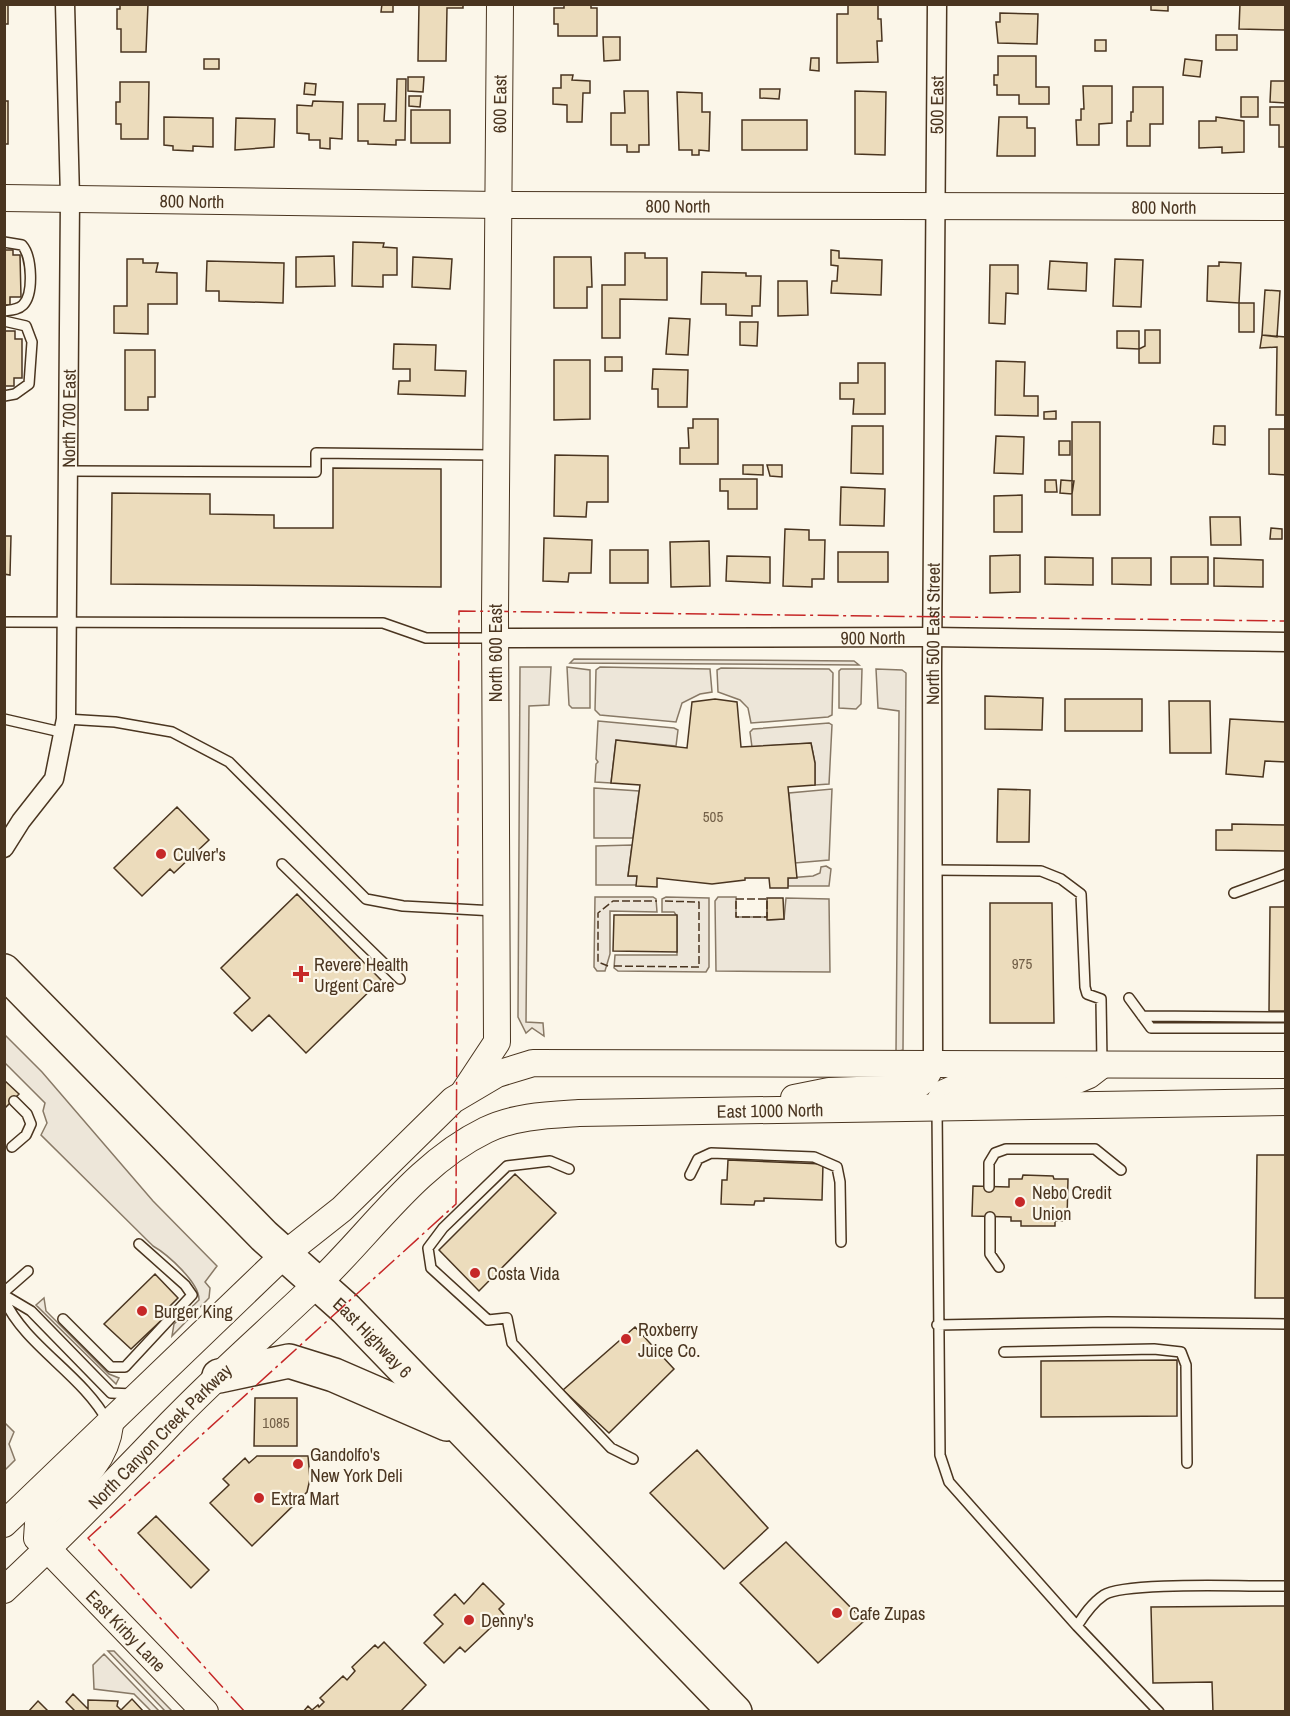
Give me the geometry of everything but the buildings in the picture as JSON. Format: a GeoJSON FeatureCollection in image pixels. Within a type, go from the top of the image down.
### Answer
{"type":"FeatureCollection","features":[{"type":"Feature","properties":{"kind":"highway","name":"East Highway 6"},"geometry":{"type":"LineString","coordinates":[[4,970],[285,1254],[346,1309],[460,1430],[509,1476],[735,1712]]}},
{"type":"Feature","properties":{"kind":"highway"},"geometry":{"type":"LineString","coordinates":[[219,1376],[289,1361],[334,1375],[460,1430]]}},
{"type":"Feature","properties":{"kind":"main road","name":"600 East"},"geometry":{"type":"LineString","coordinates":[[498,205],[500,4]]}},
{"type":"Feature","properties":{"kind":"main road","name":"800 North"},"geometry":{"type":"LineString","coordinates":[[4,198],[498,205],[1286,207]]}},
{"type":"Feature","properties":{"kind":"main road","name":"North 600 East"},"geometry":{"type":"LineString","coordinates":[[497,1042],[495,638],[498,205]]}},
{"type":"Feature","properties":{"kind":"main road"},"geometry":{"type":"LineString","coordinates":[[4,1524],[110,1425],[285,1254],[342,1209],[464,1092],[497,1042],[532,1063]]}},
{"type":"Feature","properties":{"kind":"main road"},"geometry":{"type":"LineString","coordinates":[[464,1092],[497,1074],[532,1063],[1286,1065]]}},
{"type":"Feature","properties":{"kind":"main road"},"geometry":{"type":"LineString","coordinates":[[764,1110],[784,1100],[829,1091],[914,1088],[924,1080],[933,1063]]}},
{"type":"Feature","properties":{"kind":"main road"},"geometry":{"type":"LineString","coordinates":[[938,1106],[944,1093],[960,1086],[1070,1083],[1089,1075],[1102,1065]]}},
{"type":"Feature","properties":{"kind":"main road","name":"East 1000 North"},"geometry":{"type":"LineString","coordinates":[[317,1284],[429,1168],[453,1149],[500,1124],[528,1118],[579,1113],[1286,1102]]}},
{"type":"Feature","properties":{"kind":"main road","name":"North Canyon Creek Parkway"},"geometry":{"type":"LineString","coordinates":[[4,1590],[48,1549],[219,1376],[317,1284]]}},
{"type":"Feature","properties":{"kind":"main road"},"geometry":{"type":"LineString","coordinates":[[48,1549],[37,1538],[38,1522],[101,1458],[108,1440],[110,1425]]}},
{"type":"Feature","properties":{"kind":"main road","name":"East Kirby Lane"},"geometry":{"type":"LineString","coordinates":[[48,1549],[205,1712]]}},
{"type":"Feature","properties":{"kind":"street","name":"North 700 East"},"geometry":{"type":"LineString","coordinates":[[4,848],[13,825],[54,778],[65,726],[68,623],[70,198],[65,4]]}},
{"type":"Feature","properties":{"kind":"street","name":"500 East"},"geometry":{"type":"LineString","coordinates":[[937,4],[938,205]]}},
{"type":"Feature","properties":{"kind":"street","name":"North 500 East Street"},"geometry":{"type":"LineString","coordinates":[[933,1063],[932,637],[938,205]]}},
{"type":"Feature","properties":{"kind":"street","name":"900 North"},"geometry":{"type":"LineString","coordinates":[[495,638],[932,637],[1286,642]]}},
{"type":"Feature","properties":{"kind":"lane"},"geometry":{"type":"LineString","coordinates":[[4,242],[15,242],[27,250],[29,289],[24,304],[17,309],[4,311]]}},
{"type":"Feature","properties":{"kind":"lane"},"geometry":{"type":"LineString","coordinates":[[4,321],[26,326],[32,342],[29,384],[15,394],[4,396]]}},
{"type":"Feature","properties":{"kind":"lane"},"geometry":{"type":"LineString","coordinates":[[68,471],[316,472],[316,453],[496,456]]}},
{"type":"Feature","properties":{"kind":"lane"},"geometry":{"type":"LineString","coordinates":[[4,622],[383,623],[426,638],[495,638]]}},
{"type":"Feature","properties":{"kind":"lane"},"geometry":{"type":"LineString","coordinates":[[4,719],[65,726],[115,722],[172,732],[229,762],[366,899],[403,906],[498,911]]}},
{"type":"Feature","properties":{"kind":"lane"},"geometry":{"type":"LineString","coordinates":[[282,864],[400,979]]}},
{"type":"Feature","properties":{"kind":"lane"},"geometry":{"type":"LineString","coordinates":[[932,870],[1041,871],[1061,879],[1081,894],[1085,987],[1088,994],[1101,999],[1104,1046],[1102,1065]]}},
{"type":"Feature","properties":{"kind":"lane"},"geometry":{"type":"LineString","coordinates":[[1234,893],[1286,874]]}},
{"type":"Feature","properties":{"kind":"lane"},"geometry":{"type":"LineString","coordinates":[[1130,998],[1151,1028],[1286,1028]]}},
{"type":"Feature","properties":{"kind":"lane"},"geometry":{"type":"LineString","coordinates":[[1142,1016],[1286,1017]]}},
{"type":"Feature","properties":{"kind":"lane"},"geometry":{"type":"LineString","coordinates":[[12,1148],[26,1135],[30,1124],[27,1114],[14,1101]]}},
{"type":"Feature","properties":{"kind":"lane"},"geometry":{"type":"LineString","coordinates":[[938,1106],[940,1455],[949,1482],[1077,1626],[1159,1712]]}},
{"type":"Feature","properties":{"kind":"lane"},"geometry":{"type":"LineString","coordinates":[[989,1187],[989,1163],[995,1153],[1006,1149],[1095,1149],[1121,1170]]}},
{"type":"Feature","properties":{"kind":"lane"},"geometry":{"type":"LineString","coordinates":[[690,1175],[698,1160],[711,1153],[814,1157],[837,1167],[840,1182],[841,1242]]}},
{"type":"Feature","properties":{"kind":"lane"},"geometry":{"type":"LineString","coordinates":[[569,1169],[550,1161],[507,1166],[443,1228],[428,1248],[431,1268],[488,1320],[507,1318],[512,1343],[611,1448],[633,1459]]}},
{"type":"Feature","properties":{"kind":"lane"},"geometry":{"type":"LineString","coordinates":[[990,1217],[990,1254],[999,1267]]}},
{"type":"Feature","properties":{"kind":"lane"},"geometry":{"type":"LineString","coordinates":[[63,1318],[111,1367],[125,1367],[192,1295],[185,1285],[139,1244]]}},
{"type":"Feature","properties":{"kind":"lane"},"geometry":{"type":"LineString","coordinates":[[4,1295],[28,1271]]}},
{"type":"Feature","properties":{"kind":"lane"},"geometry":{"type":"LineString","coordinates":[[4,1295],[30,1311],[111,1393],[140,1395]]}},
{"type":"Feature","properties":{"kind":"lane"},"geometry":{"type":"LineString","coordinates":[[4,1295],[18,1323],[97,1401],[110,1425]]}},
{"type":"Feature","properties":{"kind":"lane"},"geometry":{"type":"LineString","coordinates":[[938,1325],[1084,1322],[1286,1324]]}},
{"type":"Feature","properties":{"kind":"lane"},"geometry":{"type":"LineString","coordinates":[[1004,1352],[1154,1349],[1182,1352],[1186,1365],[1187,1463]]}},
{"type":"Feature","properties":{"kind":"lane"},"geometry":{"type":"LineString","coordinates":[[1077,1626],[1088,1610],[1106,1593],[1140,1587],[1286,1587]]}},
{"type":"Feature","properties":{"kind":"shaded area"},"geometry":{"type":"Polygon","coordinates":[[[574,659],[854,661],[859,665],[570,663],[574,659]]]}},
{"type":"Feature","properties":{"kind":"shaded area"},"geometry":{"type":"Polygon","coordinates":[[[520,667],[551,667],[549,705],[529,706],[526,1022],[543,1023],[544,1036],[532,1028],[526,1033],[518,1017],[520,667]]]}},
{"type":"Feature","properties":{"kind":"shaded area"},"geometry":{"type":"Polygon","coordinates":[[[567,667],[590,670],[590,708],[572,708],[569,705],[567,667]]]}},
{"type":"Feature","properties":{"kind":"shaded area"},"geometry":{"type":"Polygon","coordinates":[[[600,667],[710,669],[712,692],[700,694],[682,703],[676,722],[600,715],[595,710],[596,670],[600,667]]]}},
{"type":"Feature","properties":{"kind":"shaded area"},"geometry":{"type":"Polygon","coordinates":[[[721,668],[829,669],[833,673],[832,715],[751,723],[748,708],[740,700],[718,692],[717,670],[721,668]]]}},
{"type":"Feature","properties":{"kind":"shaded area"},"geometry":{"type":"Polygon","coordinates":[[[841,669],[862,669],[861,704],[856,709],[839,708],[839,671],[841,669]]]}},
{"type":"Feature","properties":{"kind":"shaded area"},"geometry":{"type":"Polygon","coordinates":[[[876,669],[902,670],[906,673],[903,1050],[896,1052],[899,711],[878,708],[876,669]]]}},
{"type":"Feature","properties":{"kind":"shaded area"},"geometry":{"type":"Polygon","coordinates":[[[598,721],[674,728],[678,730],[676,746],[616,740],[611,783],[595,782],[598,762],[596,759],[598,721]]]}},
{"type":"Feature","properties":{"kind":"shaded area"},"geometry":{"type":"Polygon","coordinates":[[[829,723],[832,725],[829,784],[815,785],[815,763],[811,743],[752,747],[750,732],[753,729],[829,723]]]}},
{"type":"Feature","properties":{"kind":"shaded area"},"geometry":{"type":"Polygon","coordinates":[[[594,788],[639,791],[633,838],[594,838],[594,788]]]}},
{"type":"Feature","properties":{"kind":"shaded area"},"geometry":{"type":"Polygon","coordinates":[[[832,789],[829,860],[795,863],[789,793],[832,789]]]}},
{"type":"Feature","properties":{"kind":"shaded area"},"geometry":{"type":"Polygon","coordinates":[[[632,845],[628,876],[637,876],[637,885],[596,885],[596,846],[632,845]]]}},
{"type":"Feature","properties":{"kind":"shaded area"},"geometry":{"type":"Polygon","coordinates":[[[826,866],[831,869],[829,886],[788,886],[788,878],[813,876],[820,873],[821,867],[826,866]]]}},
{"type":"Feature","properties":{"kind":"shaded area"},"geometry":{"type":"Polygon","coordinates":[[[595,897],[653,897],[656,899],[657,912],[610,911],[610,954],[605,971],[597,971],[594,967],[595,897]]]}},
{"type":"Feature","properties":{"kind":"shaded area"},"geometry":{"type":"Polygon","coordinates":[[[666,897],[709,898],[709,967],[706,972],[618,971],[614,968],[615,955],[677,955],[677,916],[674,912],[662,912],[662,899],[666,897]]]}},
{"type":"Feature","properties":{"kind":"shaded area"},"geometry":{"type":"Polygon","coordinates":[[[718,897],[736,897],[736,917],[767,917],[768,920],[784,919],[786,898],[829,899],[830,972],[716,971],[715,901],[718,897]]]}},
{"type":"Feature","properties":{"kind":"shaded area"},"geometry":{"type":"Polygon","coordinates":[[[4,1034],[42,1072],[153,1201],[217,1266],[205,1282],[210,1288],[209,1298],[172,1336],[174,1324],[199,1300],[198,1293],[182,1270],[153,1246],[41,1135],[47,1123],[43,1111],[45,1103],[5,1063],[4,1034]]]}},
{"type":"Feature","properties":{"kind":"shaded area"},"geometry":{"type":"Polygon","coordinates":[[[44,1298],[46,1311],[109,1374],[119,1378],[116,1384],[36,1305],[44,1298]]]}},
{"type":"Feature","properties":{"kind":"shaded area"},"geometry":{"type":"Polygon","coordinates":[[[5,1423],[14,1432],[9,1444],[15,1460],[5,1470],[5,1423]]]}},
{"type":"Feature","properties":{"kind":"shaded area"},"geometry":{"type":"Polygon","coordinates":[[[108,1651],[114,1651],[172,1711],[165,1711],[108,1651]]]}},
{"type":"Feature","properties":{"kind":"shaded area"},"geometry":{"type":"Polygon","coordinates":[[[104,1654],[159,1711],[151,1711],[134,1694],[94,1689],[93,1665],[104,1654]]]}},
{"type":"Feature","properties":{"kind":"fence"},"geometry":{"type":"LineString","coordinates":[[736,899],[767,899],[767,917],[736,917],[736,899]]}},
{"type":"Feature","properties":{"kind":"fence"},"geometry":{"type":"LineString","coordinates":[[608,966],[598,962],[598,913],[613,901],[657,901]]}},
{"type":"Feature","properties":{"kind":"fence"},"geometry":{"type":"LineString","coordinates":[[614,966],[699,967],[699,902],[662,901]]}},
{"type":"Feature","properties":{"kind":"power"},"geometry":{"type":"LineString","coordinates":[[245,1712],[88,1538],[456,1204],[459,611],[1286,621]]}},
{"type":"Feature","properties":{"kind":"place","name":"Culver's"},"geometry":{"type":"Point","coordinates":[161,854]}},
{"type":"Feature","properties":{"kind":"place","name":"Revere Health Urgent Care"},"geometry":{"type":"Point","coordinates":[301,974]}},
{"type":"Feature","properties":{"kind":"place","name":"Nebo Credit Union"},"geometry":{"type":"Point","coordinates":[1020,1202]}},
{"type":"Feature","properties":{"kind":"place","name":"Costa Vida"},"geometry":{"type":"Point","coordinates":[475,1273]}},
{"type":"Feature","properties":{"kind":"place","name":"Burger King"},"geometry":{"type":"Point","coordinates":[142,1311]}},
{"type":"Feature","properties":{"kind":"place","name":"Roxberry Juice Co."},"geometry":{"type":"Point","coordinates":[626,1339]}},
{"type":"Feature","properties":{"kind":"place","name":"Gandolfo's New York Deli"},"geometry":{"type":"Point","coordinates":[298,1464]}},
{"type":"Feature","properties":{"kind":"place","name":"Extra Mart"},"geometry":{"type":"Point","coordinates":[259,1498]}},
{"type":"Feature","properties":{"kind":"place","name":"Cafe Zupas"},"geometry":{"type":"Point","coordinates":[837,1613]}},
{"type":"Feature","properties":{"kind":"place","name":"Denny's"},"geometry":{"type":"Point","coordinates":[469,1620]}}]}
